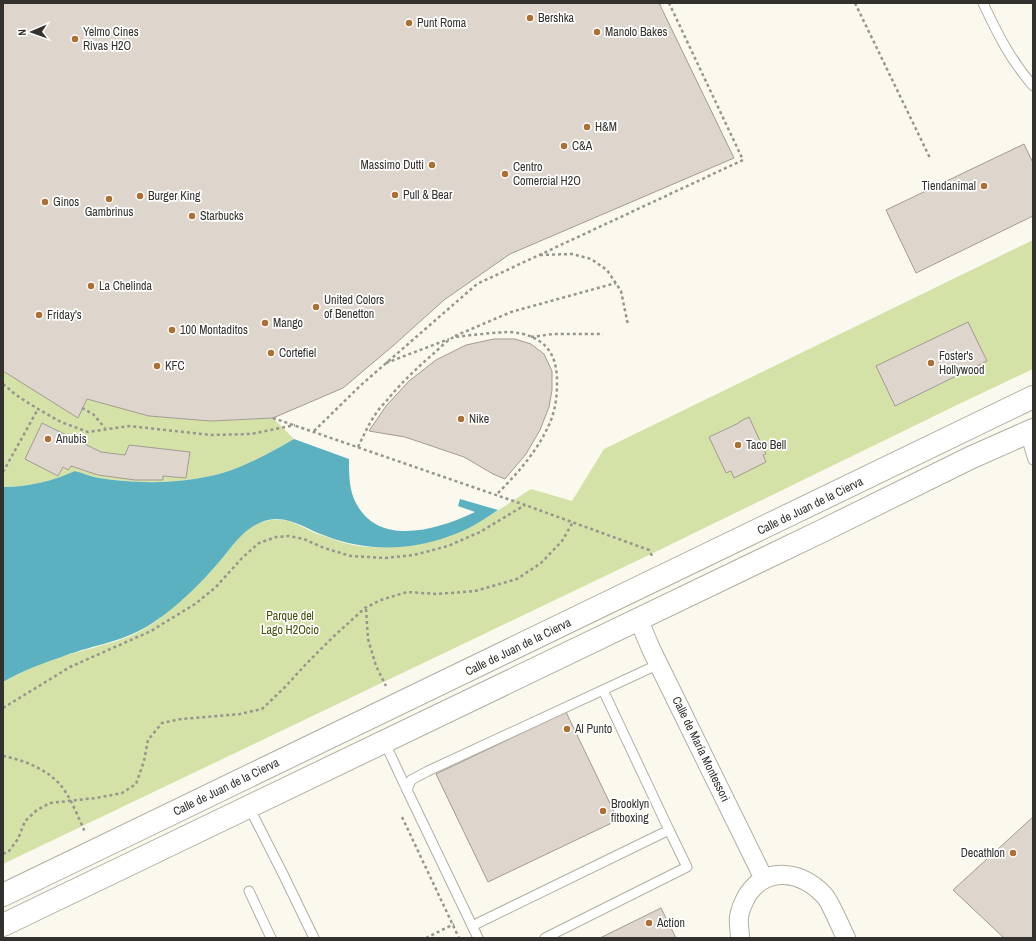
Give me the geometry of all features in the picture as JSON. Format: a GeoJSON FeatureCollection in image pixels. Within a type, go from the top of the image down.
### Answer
{"type":"FeatureCollection","features":[{"type":"Feature","properties":{"kind":"street","name":"Calle de Juan de la Cierva"},"geometry":{"type":"LineString","coordinates":[[3,895],[1033,397]]}},
{"type":"Feature","properties":{"kind":"street"},"geometry":{"type":"LineString","coordinates":[[3,925],[249,807],[384,740],[1029,431]]}},
{"type":"Feature","properties":{"kind":"street","name":"Calle de María Montessori"},"geometry":{"type":"LineString","coordinates":[[638,618],[764,879]]}},
{"type":"Feature","properties":{"kind":"street"},"geometry":{"type":"LineString","coordinates":[[740,938],[739,916],[744,900],[752,889],[764,879],[780,875],[795,876],[810,882],[825,896],[846,938]]}},
{"type":"Feature","properties":{"kind":"lane"},"geometry":{"type":"LineString","coordinates":[[983,3],[1004,47],[1019,70],[1033,86]]}},
{"type":"Feature","properties":{"kind":"lane"},"geometry":{"type":"LineString","coordinates":[[1029,431],[1033,460]]}},
{"type":"Feature","properties":{"kind":"lane"},"geometry":{"type":"LineString","coordinates":[[407,790],[411,780],[428,771],[659,664]]}},
{"type":"Feature","properties":{"kind":"lane"},"geometry":{"type":"LineString","coordinates":[[545,938],[687,867],[603,690]]}},
{"type":"Feature","properties":{"kind":"lane"},"geometry":{"type":"LineString","coordinates":[[384,740],[478,938]]}},
{"type":"Feature","properties":{"kind":"lane"},"geometry":{"type":"LineString","coordinates":[[249,807],[314,938]]}},
{"type":"Feature","properties":{"kind":"lane"},"geometry":{"type":"LineString","coordinates":[[470,922],[669,830]]}},
{"type":"Feature","properties":{"kind":"lane"},"geometry":{"type":"LineString","coordinates":[[248,891],[271,938]]}},
{"type":"Feature","properties":{"kind":"path"},"geometry":{"type":"LineString","coordinates":[[314,431],[361,385],[477,284],[744,160],[669,3]]}},
{"type":"Feature","properties":{"kind":"path"},"geometry":{"type":"LineString","coordinates":[[856,3],[930,158]]}},
{"type":"Feature","properties":{"kind":"path"},"geometry":{"type":"LineString","coordinates":[[537,255],[572,254],[590,259],[607,270],[621,291],[628,325]]}},
{"type":"Feature","properties":{"kind":"path"},"geometry":{"type":"LineString","coordinates":[[385,364],[452,338],[511,312],[616,283]]}},
{"type":"Feature","properties":{"kind":"path"},"geometry":{"type":"LineString","coordinates":[[358,447],[378,411],[401,383],[452,338],[503,332],[518,332],[531,337],[548,349],[554,359],[557,371],[557,393],[554,413],[546,431],[528,459],[496,495]]}},
{"type":"Feature","properties":{"kind":"path"},"geometry":{"type":"LineString","coordinates":[[531,337],[553,334],[603,334]]}},
{"type":"Feature","properties":{"kind":"path"},"geometry":{"type":"LineString","coordinates":[[3,384],[16,395],[61,422],[88,432],[105,428],[130,426],[211,435],[251,434],[296,425]]}},
{"type":"Feature","properties":{"kind":"path"},"geometry":{"type":"LineString","coordinates":[[82,408],[93,414],[105,428]]}},
{"type":"Feature","properties":{"kind":"path"},"geometry":{"type":"LineString","coordinates":[[3,472],[38,409]]}},
{"type":"Feature","properties":{"kind":"path"},"geometry":{"type":"LineString","coordinates":[[273,418],[525,505],[649,550],[653,559]]}},
{"type":"Feature","properties":{"kind":"path"},"geometry":{"type":"LineString","coordinates":[[3,708],[70,667],[151,631],[189,608],[216,587],[242,558],[259,543],[276,537],[289,536],[304,539],[324,548],[351,556],[385,558],[414,555],[448,546],[480,532],[525,505]]}},
{"type":"Feature","properties":{"kind":"path"},"geometry":{"type":"LineString","coordinates":[[3,854],[9,851],[18,839],[25,821],[37,810],[50,803],[96,798],[122,793],[136,784],[144,762],[148,740],[162,723],[181,719],[240,714],[262,709],[285,687],[307,662],[366,608],[381,600],[407,592],[437,594],[475,591],[517,580],[541,563],[562,542],[573,522]]}},
{"type":"Feature","properties":{"kind":"path"},"geometry":{"type":"LineString","coordinates":[[366,608],[368,639],[376,666],[386,686]]}},
{"type":"Feature","properties":{"kind":"path"},"geometry":{"type":"LineString","coordinates":[[3,756],[32,764],[62,787],[70,800],[85,832]]}},
{"type":"Feature","properties":{"kind":"path"},"geometry":{"type":"LineString","coordinates":[[402,817],[459,938]]}},
{"type":"Feature","properties":{"kind":"path"},"geometry":{"type":"LineString","coordinates":[[426,938],[453,925],[470,922]]}},
{"type":"Feature","properties":{"kind":"green space","name":"Parque del Lago H2Ocio"},"geometry":{"type":"Polygon","coordinates":[[[1033,240],[1033,369],[651,554],[3,864],[3,682],[26,670],[51,660],[113,642],[146,628],[196,586],[250,528],[259,523],[276,519],[294,523],[315,533],[347,544],[366,547],[392,547],[413,545],[450,536],[482,520],[531,489],[572,501],[604,449],[1033,240]]]}},
{"type":"Feature","properties":{"kind":"green space"},"geometry":{"type":"Polygon","coordinates":[[[3,371],[78,417],[87,399],[150,416],[211,421],[273,418],[294,439],[266,455],[237,468],[187,480],[169,482],[133,482],[96,478],[76,471],[40,483],[3,487],[3,371]]]}},
{"type":"Feature","properties":{"kind":"water"},"geometry":{"type":"Polygon","coordinates":[[[294,439],[349,459],[350,484],[354,499],[364,515],[377,525],[392,530],[408,531],[426,529],[443,525],[475,512],[458,506],[460,499],[498,510],[454,535],[432,542],[402,547],[371,547],[355,544],[326,536],[291,521],[276,519],[268,520],[246,531],[212,570],[188,594],[172,609],[143,629],[121,638],[48,661],[3,682],[3,487],[40,483],[75,471],[96,477],[133,482],[169,482],[187,480],[237,468],[266,455],[294,439]]]}},
{"type":"Feature","properties":{"kind":"building"},"geometry":{"type":"Polygon","coordinates":[[[3,3],[659,3],[734,158],[510,254],[444,300],[343,388],[273,418],[211,421],[149,416],[87,399],[78,418],[3,371],[3,3]]]}},
{"type":"Feature","properties":{"kind":"building","name":"Tiendanimal"},"geometry":{"type":"Polygon","coordinates":[[[1024,144],[1033,163],[1033,216],[916,273],[886,210],[1024,144]]]}},
{"type":"Feature","properties":{"kind":"building","name":"Foster's Hollywood"},"geometry":{"type":"Polygon","coordinates":[[[968,322],[987,361],[895,406],[876,366],[968,322]]]}},
{"type":"Feature","properties":{"kind":"building","name":"Nike"},"geometry":{"type":"Polygon","coordinates":[[[494,339],[515,339],[531,344],[544,354],[552,371],[552,390],[549,407],[540,430],[526,454],[505,479],[493,474],[464,457],[405,437],[369,431],[386,406],[409,381],[436,360],[466,345],[494,339]]]}},
{"type":"Feature","properties":{"kind":"building","name":"Taco Bell"},"geometry":{"type":"Polygon","coordinates":[[[749,417],[766,454],[763,455],[766,462],[734,478],[731,471],[726,473],[709,437],[749,417]]]}},
{"type":"Feature","properties":{"kind":"building"},"geometry":{"type":"Polygon","coordinates":[[[42,423],[101,452],[125,455],[129,445],[190,452],[186,478],[163,476],[163,480],[135,480],[98,475],[71,466],[68,470],[63,467],[58,476],[25,459],[42,423]]]}},
{"type":"Feature","properties":{"kind":"building"},"geometry":{"type":"Polygon","coordinates":[[[566,712],[618,820],[488,882],[436,774],[566,712]]]}},
{"type":"Feature","properties":{"kind":"building","name":"Decathlon"},"geometry":{"type":"Polygon","coordinates":[[[1033,817],[1033,938],[1004,938],[953,890],[1033,817]]]}},
{"type":"Feature","properties":{"kind":"building","name":"Action"},"geometry":{"type":"Polygon","coordinates":[[[661,908],[676,938],[600,938],[661,908]]]}},
{"type":"Feature","properties":{"kind":"place","name":"Bershka"},"geometry":{"type":"Point","coordinates":[530,18]}},
{"type":"Feature","properties":{"kind":"place","name":"Punt Roma"},"geometry":{"type":"Point","coordinates":[409,23]}},
{"type":"Feature","properties":{"kind":"place","name":"Manolo Bakes"},"geometry":{"type":"Point","coordinates":[597,32]}},
{"type":"Feature","properties":{"kind":"place","name":"Yelmo Cines Rivas H2O"},"geometry":{"type":"Point","coordinates":[75,39]}},
{"type":"Feature","properties":{"kind":"place","name":"H&M"},"geometry":{"type":"Point","coordinates":[587,127]}},
{"type":"Feature","properties":{"kind":"place","name":"C&A"},"geometry":{"type":"Point","coordinates":[564,146]}},
{"type":"Feature","properties":{"kind":"place","name":"Massimo Dutti"},"geometry":{"type":"Point","coordinates":[432,165]}},
{"type":"Feature","properties":{"kind":"place","name":"Centro Comercial H2O"},"geometry":{"type":"Point","coordinates":[505,174]}},
{"type":"Feature","properties":{"kind":"place","name":"Tiendanimal"},"geometry":{"type":"Point","coordinates":[984,186]}},
{"type":"Feature","properties":{"kind":"place","name":"Pull & Bear"},"geometry":{"type":"Point","coordinates":[395,195]}},
{"type":"Feature","properties":{"kind":"place","name":"Burger King"},"geometry":{"type":"Point","coordinates":[140,196]}},
{"type":"Feature","properties":{"kind":"place","name":"Gambrinus"},"geometry":{"type":"Point","coordinates":[109,199]}},
{"type":"Feature","properties":{"kind":"place","name":"Ginos"},"geometry":{"type":"Point","coordinates":[45,202]}},
{"type":"Feature","properties":{"kind":"place","name":"Starbucks"},"geometry":{"type":"Point","coordinates":[192,216]}},
{"type":"Feature","properties":{"kind":"place","name":"La Chelinda"},"geometry":{"type":"Point","coordinates":[91,286]}},
{"type":"Feature","properties":{"kind":"place","name":"United Colors of Benetton"},"geometry":{"type":"Point","coordinates":[316,307]}},
{"type":"Feature","properties":{"kind":"place","name":"Friday's"},"geometry":{"type":"Point","coordinates":[39,315]}},
{"type":"Feature","properties":{"kind":"place","name":"Mango"},"geometry":{"type":"Point","coordinates":[265,323]}},
{"type":"Feature","properties":{"kind":"place","name":"100 Montaditos"},"geometry":{"type":"Point","coordinates":[172,330]}},
{"type":"Feature","properties":{"kind":"place","name":"Cortefiel"},"geometry":{"type":"Point","coordinates":[271,353]}},
{"type":"Feature","properties":{"kind":"place","name":"Foster's Hollywood"},"geometry":{"type":"Point","coordinates":[931,363]}},
{"type":"Feature","properties":{"kind":"place","name":"KFC"},"geometry":{"type":"Point","coordinates":[157,366]}},
{"type":"Feature","properties":{"kind":"place","name":"Nike"},"geometry":{"type":"Point","coordinates":[461,419]}},
{"type":"Feature","properties":{"kind":"place","name":"Anubis"},"geometry":{"type":"Point","coordinates":[48,439]}},
{"type":"Feature","properties":{"kind":"place","name":"Taco Bell"},"geometry":{"type":"Point","coordinates":[738,445]}},
{"type":"Feature","properties":{"kind":"place","name":"Al Punto"},"geometry":{"type":"Point","coordinates":[567,729]}},
{"type":"Feature","properties":{"kind":"place","name":"Brooklyn fitboxing"},"geometry":{"type":"Point","coordinates":[603,811]}},
{"type":"Feature","properties":{"kind":"place","name":"Decathlon"},"geometry":{"type":"Point","coordinates":[1013,853]}},
{"type":"Feature","properties":{"kind":"place","name":"Action"},"geometry":{"type":"Point","coordinates":[649,923]}}]}
